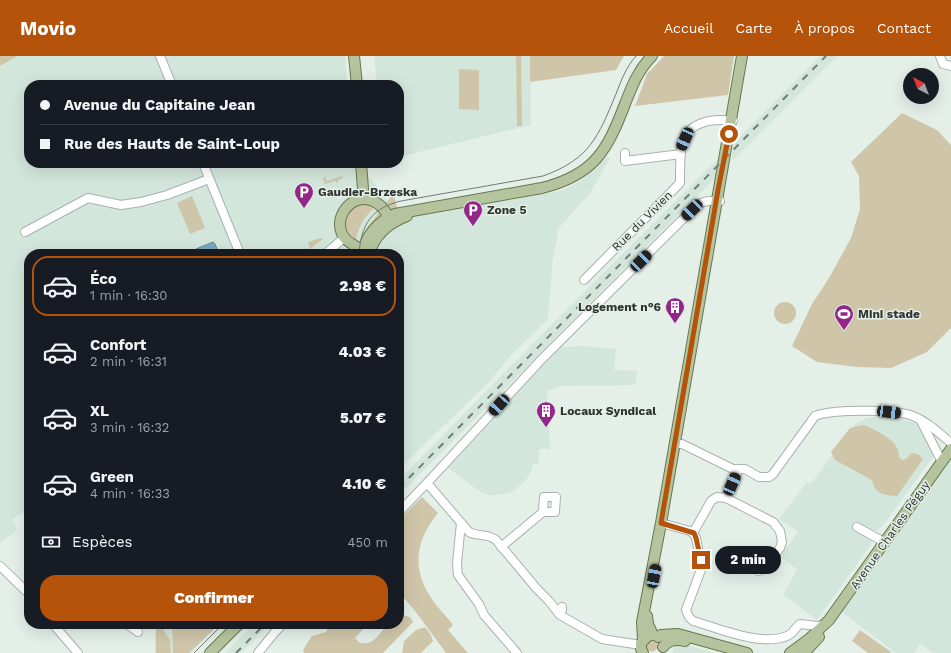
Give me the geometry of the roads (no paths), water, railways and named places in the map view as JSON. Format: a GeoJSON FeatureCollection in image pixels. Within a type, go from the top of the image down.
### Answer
{"type":"FeatureCollection","features":[{"type":"Feature","properties":{"kind":"main road"},"geometry":{"type":"LineString","coordinates":[[354,56],[356,80]]}},
{"type":"Feature","properties":{"kind":"main road"},"geometry":{"type":"LineString","coordinates":[[369,249],[388,221],[402,213],[542,188],[566,181],[581,172],[598,157],[610,140],[638,73],[652,56]]}},
{"type":"Feature","properties":{"kind":"main road"},"geometry":{"type":"LineString","coordinates":[[388,221],[414,214],[553,190],[582,175],[592,168],[610,148],[618,133],[640,77],[657,56]]}},
{"type":"Feature","properties":{"kind":"main road"},"geometry":{"type":"LineString","coordinates":[[662,650],[661,640],[655,636],[648,624],[647,617],[742,56]]}},
{"type":"Feature","properties":{"kind":"main road"},"geometry":{"type":"LineString","coordinates":[[732,121],[745,56]]}},
{"type":"Feature","properties":{"kind":"main road"},"geometry":{"type":"LineString","coordinates":[[361,168],[363,186],[362,199]]}},
{"type":"Feature","properties":{"kind":"main road"},"geometry":{"type":"LineString","coordinates":[[361,249],[344,238],[340,226],[340,219],[346,207],[354,201],[366,199],[377,203],[385,211],[388,221]]}},
{"type":"Feature","properties":{"kind":"main road","name":"Avenue Charles Péguy"},"geometry":{"type":"LineString","coordinates":[[804,653],[822,633],[827,622],[951,449]]}},
{"type":"Feature","properties":{"kind":"main road"},"geometry":{"type":"LineString","coordinates":[[642,646],[642,622],[662,523]]}},
{"type":"Feature","properties":{"kind":"main road","name":"Avenue Charles Péguy"},"geometry":{"type":"LineString","coordinates":[[790,653],[809,639],[827,622]]}},
{"type":"Feature","properties":{"kind":"main road"},"geometry":{"type":"LineString","coordinates":[[210,653],[234,629]]}},
{"type":"Feature","properties":{"kind":"main road"},"geometry":{"type":"LineString","coordinates":[[642,646],[647,636],[678,634],[747,653]]}},
{"type":"Feature","properties":{"kind":"main road"},"geometry":{"type":"LineString","coordinates":[[662,650],[666,643],[679,640],[729,653]]}},
{"type":"Feature","properties":{"kind":"street"},"geometry":{"type":"LineString","coordinates":[[160,56],[170,80]]}},
{"type":"Feature","properties":{"kind":"street"},"geometry":{"type":"LineString","coordinates":[[940,56],[943,64],[951,66]]}},
{"type":"Feature","properties":{"kind":"street","name":"Rue du Vivien"},"geometry":{"type":"LineString","coordinates":[[584,280],[680,183],[681,147],[688,131],[699,124],[714,120],[732,121]]}},
{"type":"Feature","properties":{"kind":"street"},"geometry":{"type":"LineString","coordinates":[[625,153],[625,162],[681,154]]}},
{"type":"Feature","properties":{"kind":"street"},"geometry":{"type":"LineString","coordinates":[[205,168],[238,249]]}},
{"type":"Feature","properties":{"kind":"street"},"geometry":{"type":"LineString","coordinates":[[25,232],[88,198],[122,205],[167,195],[209,179]]}},
{"type":"Feature","properties":{"kind":"street"},"geometry":{"type":"LineString","coordinates":[[404,507],[541,360],[692,210],[704,201],[718,201]]}},
{"type":"Feature","properties":{"kind":"street"},"geometry":{"type":"LineString","coordinates":[[331,249],[344,238]]}},
{"type":"Feature","properties":{"kind":"street"},"geometry":{"type":"LineString","coordinates":[[676,444],[682,444],[733,469],[745,469],[759,477],[769,477],[773,474],[815,416],[820,414],[870,411],[889,412],[913,416],[932,427],[951,443]]}},
{"type":"Feature","properties":{"kind":"street"},"geometry":{"type":"LineString","coordinates":[[921,421],[942,462]]}},
{"type":"Feature","properties":{"kind":"street"},"geometry":{"type":"LineString","coordinates":[[726,498],[739,470]]}},
{"type":"Feature","properties":{"kind":"street"},"geometry":{"type":"LineString","coordinates":[[427,483],[461,524],[472,534],[493,537],[537,589],[570,620],[598,637],[608,641],[642,646]]}},
{"type":"Feature","properties":{"kind":"street"},"geometry":{"type":"LineString","coordinates":[[694,533],[714,499],[717,497],[726,498],[773,522],[780,531],[782,542],[780,548],[766,567],[759,571]]}},
{"type":"Feature","properties":{"kind":"street"},"geometry":{"type":"LineString","coordinates":[[502,547],[542,512]]}},
{"type":"Feature","properties":{"kind":"street"},"geometry":{"type":"LineString","coordinates":[[662,523],[694,533]]}},
{"type":"Feature","properties":{"kind":"street"},"geometry":{"type":"LineString","coordinates":[[461,524],[457,563],[458,575],[479,604],[484,615],[517,653]]}},
{"type":"Feature","properties":{"kind":"street"},"geometry":{"type":"LineString","coordinates":[[857,526],[884,542]]}},
{"type":"Feature","properties":{"kind":"street"},"geometry":{"type":"LineString","coordinates":[[694,533],[702,567],[686,610],[689,617],[693,621],[758,639],[784,637],[791,634],[800,624],[817,626],[827,622]]}},
{"type":"Feature","properties":{"kind":"street"},"geometry":{"type":"LineString","coordinates":[[0,566],[24,589]]}},
{"type":"Feature","properties":{"kind":"street"},"geometry":{"type":"LineString","coordinates":[[57,629],[78,653]]}},
{"type":"Feature","properties":{"kind":"street"},"geometry":{"type":"LineString","coordinates":[[134,629],[138,632]]}},
{"type":"Feature","properties":{"kind":"street"},"geometry":{"type":"LineString","coordinates":[[258,653],[278,629]]}},
{"type":"Feature","properties":{"kind":"water"},"geometry":{"type":"Polygon","coordinates":[[[213,242],[217,249],[196,249],[213,242]]]}},
{"type":"Feature","properties":{"kind":"tram line"},"geometry":{"type":"LineString","coordinates":[[360,249],[365,226],[375,213],[391,204],[543,176],[572,162],[590,145],[604,123],[624,74],[636,56]]}},
{"type":"Feature","properties":{"kind":"tram line"},"geometry":{"type":"LineString","coordinates":[[194,653],[218,629]]}},
{"type":"Feature","properties":{"kind":"railway"},"geometry":{"type":"LineString","coordinates":[[404,483],[826,56]]}},
{"type":"Feature","properties":{"kind":"railway"},"geometry":{"type":"LineString","coordinates":[[236,653],[260,629]]}},
{"type":"Feature","properties":{"kind":"place","name":"Gaudier-Brzeska"},"geometry":{"type":"Point","coordinates":[304,209]}},
{"type":"Feature","properties":{"kind":"place","name":"Zone 5"},"geometry":{"type":"Point","coordinates":[473,227]}},
{"type":"Feature","properties":{"kind":"place","name":"Logement n°6"},"geometry":{"type":"Point","coordinates":[675,324]}},
{"type":"Feature","properties":{"kind":"place","name":"Mini stade"},"geometry":{"type":"Point","coordinates":[844,331]}},
{"type":"Feature","properties":{"kind":"place","name":"Locaux Syndical"},"geometry":{"type":"Point","coordinates":[546,428]}}]}
